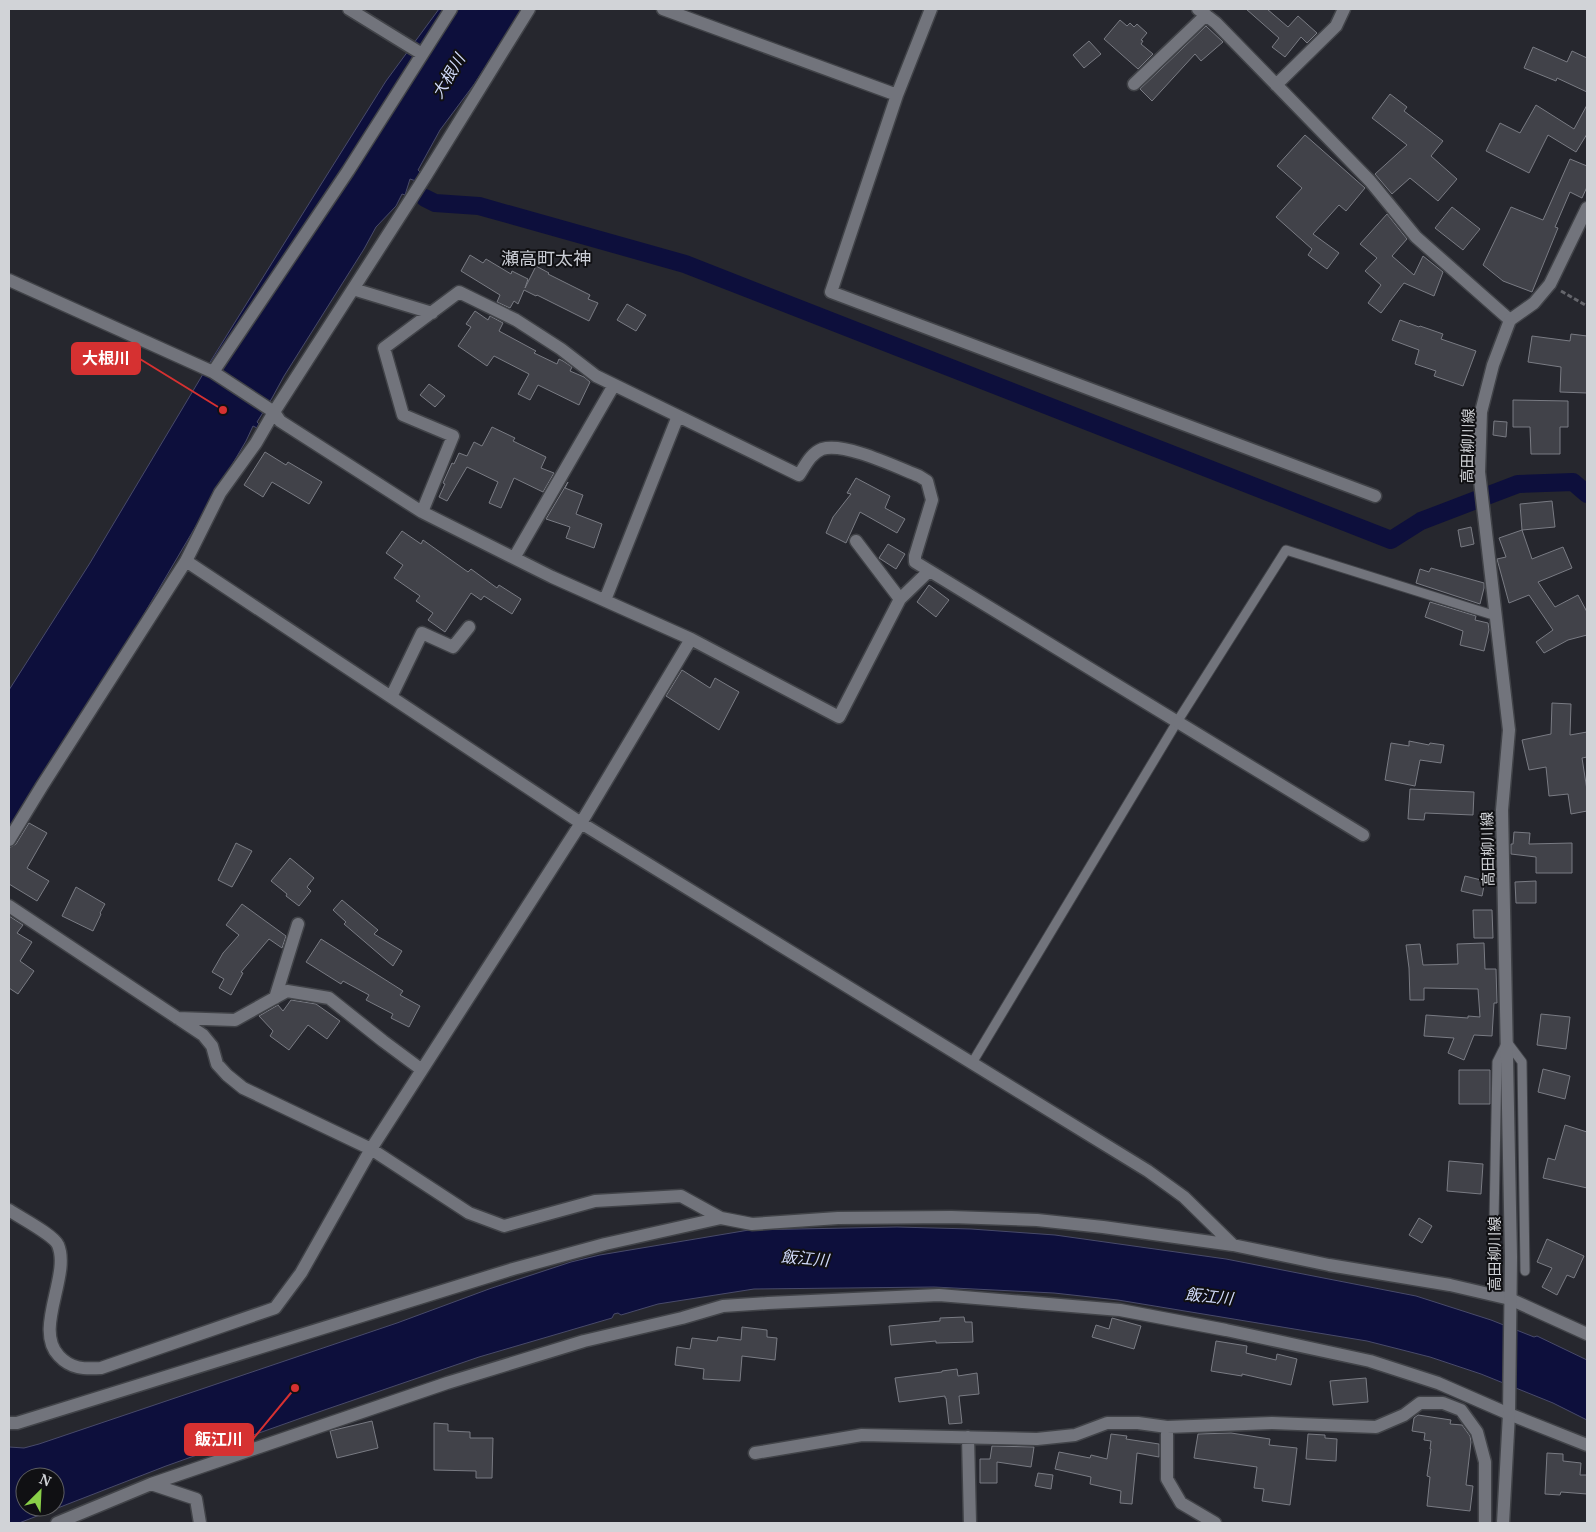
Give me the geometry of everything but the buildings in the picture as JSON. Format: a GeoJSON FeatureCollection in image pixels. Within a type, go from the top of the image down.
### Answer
{"type":"FeatureCollection","features":[{"type":"Feature","properties":{"kind":"street"},"geometry":{"type":"LineString","coordinates":[[350,9],[422,54]]}},
{"type":"Feature","properties":{"kind":"street"},"geometry":{"type":"LineString","coordinates":[[213,372],[348,171],[451,9]]}},
{"type":"Feature","properties":{"kind":"street"},"geometry":{"type":"LineString","coordinates":[[9,840],[186,560],[220,493],[256,443],[529,9]]}},
{"type":"Feature","properties":{"kind":"street"},"geometry":{"type":"LineString","coordinates":[[663,9],[897,95]]}},
{"type":"Feature","properties":{"kind":"street"},"geometry":{"type":"LineString","coordinates":[[931,9],[897,95],[831,292],[1375,496]]}},
{"type":"Feature","properties":{"kind":"street"},"geometry":{"type":"LineString","coordinates":[[1276,85],[1336,26],[1344,9]]}},
{"type":"Feature","properties":{"kind":"street"},"geometry":{"type":"LineString","coordinates":[[1134,84],[1202,12],[1216,23],[1370,181],[1416,237],[1510,320],[1534,304],[1550,284],[1587,208]]}},
{"type":"Feature","properties":{"kind":"street"},"geometry":{"type":"LineString","coordinates":[[9,280],[213,372],[274,412],[280,421],[422,512],[514,558],[691,638],[839,717],[900,599],[929,571]]}},
{"type":"Feature","properties":{"kind":"street"},"geometry":{"type":"LineString","coordinates":[[353,289],[432,313]]}},
{"type":"Feature","properties":{"kind":"street"},"geometry":{"type":"LineString","coordinates":[[422,512],[453,436],[403,415],[384,348],[459,292],[516,320],[561,349],[596,376],[799,475],[812,456],[821,450],[834,448],[848,449],[919,476],[927,481],[932,500],[915,556],[915,562],[1363,835]]}},
{"type":"Feature","properties":{"kind":"street","name":"高田柳川線"},"geometry":{"type":"LineString","coordinates":[[1503,1523],[1508,1414],[1511,1257],[1502,810],[1509,730],[1479,472],[1481,412],[1493,365],[1510,320]]}},
{"type":"Feature","properties":{"kind":"street"},"geometry":{"type":"LineString","coordinates":[[514,558],[614,385]]}},
{"type":"Feature","properties":{"kind":"street"},"geometry":{"type":"LineString","coordinates":[[605,600],[678,416]]}},
{"type":"Feature","properties":{"kind":"street"},"geometry":{"type":"LineString","coordinates":[[856,541],[900,599]]}},
{"type":"Feature","properties":{"kind":"street"},"geometry":{"type":"LineString","coordinates":[[186,560],[581,824],[1148,1171],[1184,1197],[1233,1245]]}},
{"type":"Feature","properties":{"kind":"street"},"geometry":{"type":"LineString","coordinates":[[391,697],[422,633],[452,648],[470,627]]}},
{"type":"Feature","properties":{"kind":"street"},"geometry":{"type":"LineString","coordinates":[[9,1210],[58,1243],[62,1256],[49,1334],[53,1350],[65,1363],[80,1369],[101,1368],[274,1308],[301,1273],[371,1149],[581,824],[691,638]]}},
{"type":"Feature","properties":{"kind":"street"},"geometry":{"type":"LineString","coordinates":[[9,906],[204,1035],[212,1046],[217,1064],[243,1088],[371,1149],[469,1213],[504,1226],[595,1201],[681,1196],[721,1218],[752,1224],[847,1218],[951,1217],[1036,1220],[1233,1245],[1329,1265],[1450,1285],[1510,1304],[1587,1334]]}},
{"type":"Feature","properties":{"kind":"street"},"geometry":{"type":"LineString","coordinates":[[275,998],[298,924]]}},
{"type":"Feature","properties":{"kind":"street"},"geometry":{"type":"LineString","coordinates":[[177,1018],[235,1020],[287,992],[329,998],[422,1070]]}},
{"type":"Feature","properties":{"kind":"street"},"geometry":{"type":"LineString","coordinates":[[9,1423],[17,1423],[513,1269],[605,1244],[721,1218]]}},
{"type":"Feature","properties":{"kind":"street"},"geometry":{"type":"LineString","coordinates":[[56,1523],[151,1484],[447,1383],[584,1341],[682,1318],[723,1306],[768,1303],[939,1295],[1120,1310],[1226,1330],[1370,1361],[1438,1383],[1508,1414],[1587,1445]]}},
{"type":"Feature","properties":{"kind":"street"},"geometry":{"type":"LineString","coordinates":[[755,1453],[862,1435],[1037,1439],[1075,1435],[1107,1423],[1138,1423],[1167,1427],[1272,1423],[1376,1427],[1404,1415],[1420,1403],[1443,1403],[1461,1410],[1477,1432],[1485,1462],[1485,1523]]}},
{"type":"Feature","properties":{"kind":"street"},"geometry":{"type":"LineString","coordinates":[[1167,1427],[1167,1479],[1181,1503],[1215,1523]]}},
{"type":"Feature","properties":{"kind":"street"},"geometry":{"type":"LineString","coordinates":[[968,1437],[970,1523]]}},
{"type":"Feature","properties":{"kind":"street"},"geometry":{"type":"LineString","coordinates":[[151,1484],[196,1499],[200,1523]]}},
{"type":"Feature","properties":{"kind":"lane"},"geometry":{"type":"LineString","coordinates":[[972,1063],[1178,722],[1286,550],[1496,616]]}},
{"type":"Feature","properties":{"kind":"lane"},"geometry":{"type":"LineString","coordinates":[[1496,1272],[1493,1272],[1497,1062],[1507,1042],[1522,1062],[1525,1271]]}},
{"type":"Feature","properties":{"kind":"path"},"geometry":{"type":"LineString","coordinates":[[1550,284],[1587,306]]}},
{"type":"Feature","properties":{"kind":"water","name":"大根川"},"geometry":{"type":"Polygon","coordinates":[[[439,9],[522,9],[475,83],[440,130],[418,170],[420,172],[416,181],[410,179],[405,195],[402,194],[396,206],[376,227],[284,376],[257,422],[259,424],[257,428],[253,426],[246,441],[71,738],[9,834],[9,690],[90,563],[212,359],[386,81],[439,9]]]}},
{"type":"Feature","properties":{"kind":"water","name":"飯江川"},"geometry":{"type":"Polygon","coordinates":[[[897,1227],[971,1229],[1055,1235],[1226,1259],[1416,1296],[1491,1320],[1534,1337],[1537,1336],[1587,1360],[1587,1420],[1553,1403],[1481,1374],[1430,1357],[1367,1341],[1118,1300],[1054,1293],[934,1287],[754,1289],[658,1304],[621,1315],[618,1313],[614,1314],[612,1318],[479,1357],[304,1417],[166,1466],[65,1505],[65,1467],[15,1467],[15,1517],[34,1517],[19,1523],[9,1523],[9,1447],[24,1448],[39,1444],[397,1323],[489,1289],[571,1262],[600,1255],[749,1230],[897,1227]]]}},
{"type":"Feature","properties":{"kind":"waterway"},"geometry":{"type":"LineString","coordinates":[[425,198],[435,203],[479,206],[685,264],[1391,540],[1421,521],[1518,484],[1573,482],[1587,494]]}},
{"type":"Feature","properties":{"kind":"place","name":"大根川"},"geometry":{"type":"Point","coordinates":[223,410]}},
{"type":"Feature","properties":{"kind":"place","name":"飯江川"},"geometry":{"type":"Point","coordinates":[295,1388]}},
{"type":"Feature","properties":{"kind":"district","name":"瀬高町太神"},"geometry":{"type":"Point","coordinates":[546,258]}}]}
